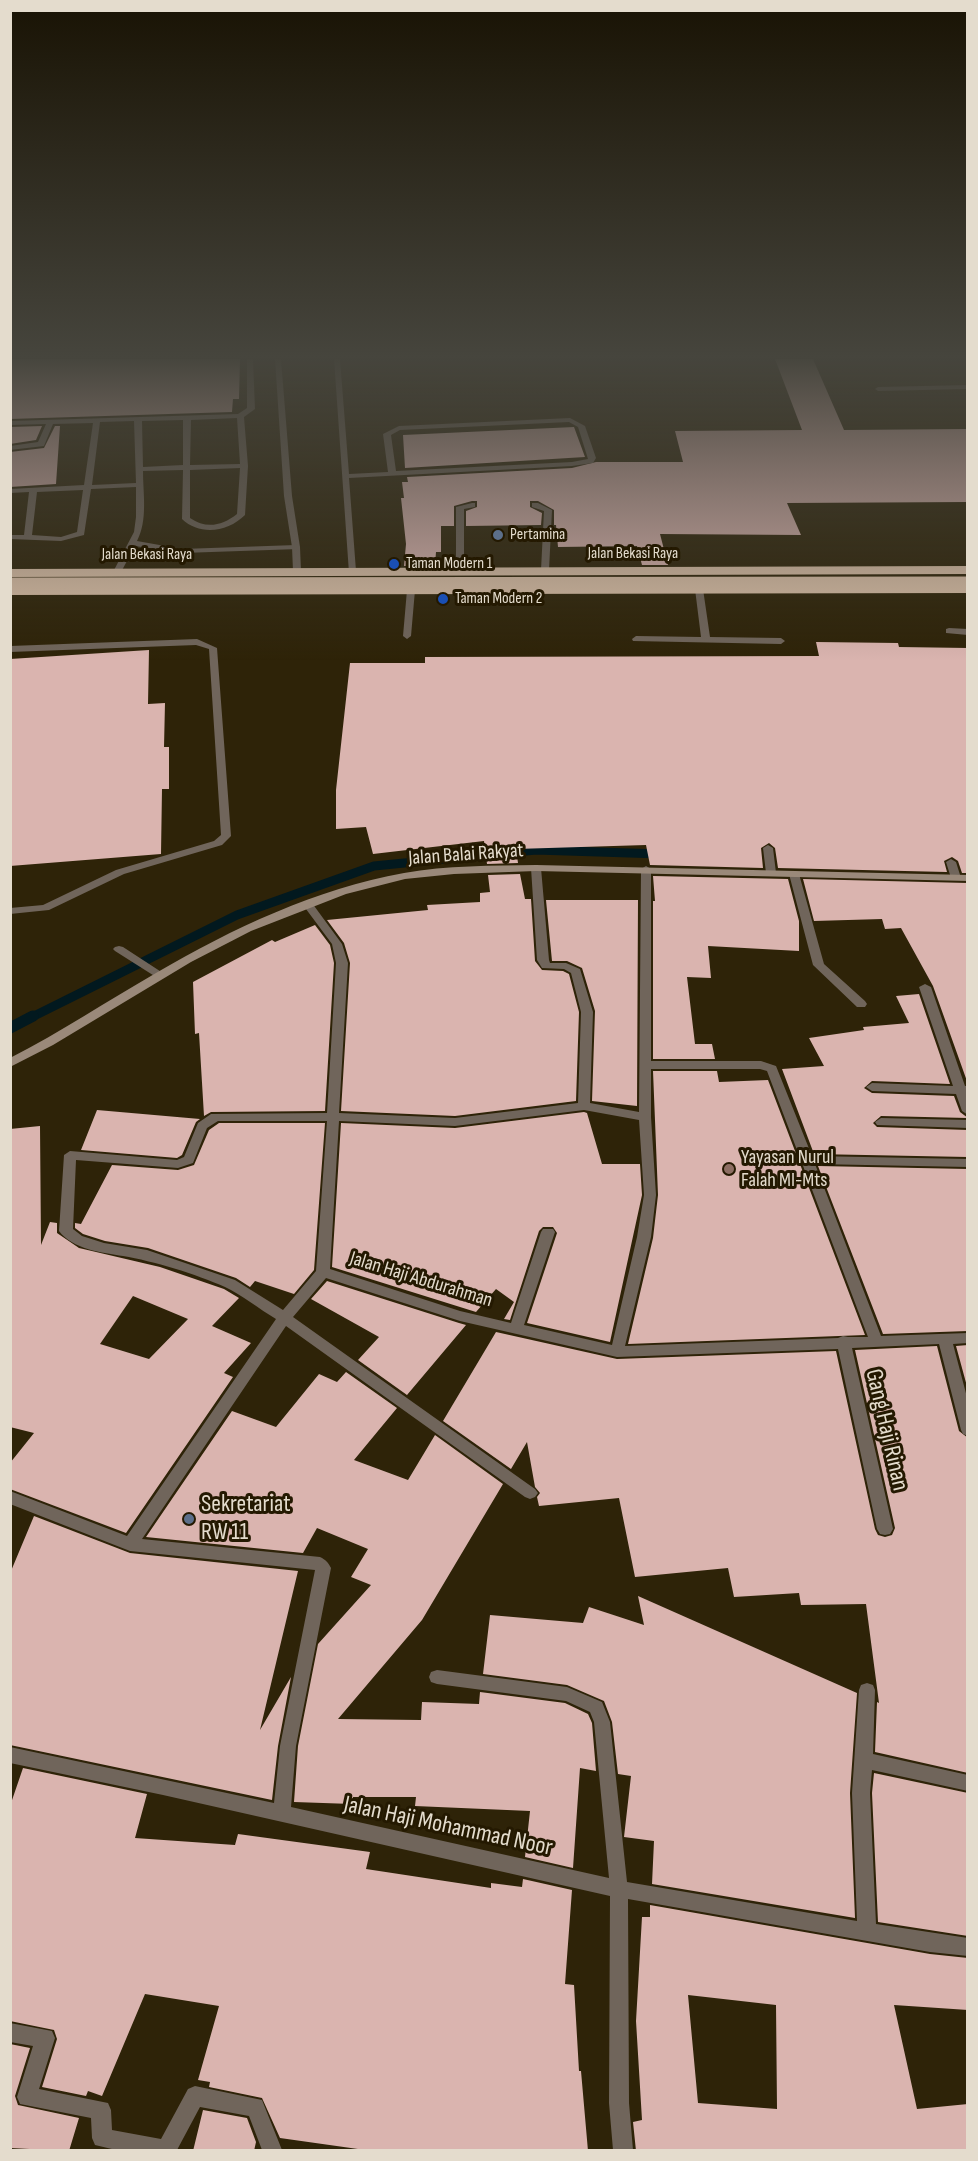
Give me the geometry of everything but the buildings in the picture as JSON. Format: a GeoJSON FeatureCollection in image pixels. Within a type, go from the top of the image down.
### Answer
{"type":"FeatureCollection","features":[{"type":"Feature","properties":{"kind":"highway","name":"Jalan Bekasi Raya"},"geometry":{"type":"LineString","coordinates":[[10,573],[968,570]]}},
{"type":"Feature","properties":{"kind":"highway"},"geometry":{"type":"LineString","coordinates":[[258,590],[261,571]]}},
{"type":"Feature","properties":{"kind":"highway"},"geometry":{"type":"LineString","coordinates":[[17,591],[33,573]]}},
{"type":"Feature","properties":{"kind":"highway"},"geometry":{"type":"LineString","coordinates":[[10,583],[968,582]]}},
{"type":"Feature","properties":{"kind":"highway","name":"Jalan Bekasi Raya"},"geometry":{"type":"LineString","coordinates":[[17,591],[968,589]]}},
{"type":"Feature","properties":{"kind":"street"},"geometry":{"type":"LineString","coordinates":[[10,537],[61,539],[81,533],[93,460]]}},
{"type":"Feature","properties":{"kind":"street"},"geometry":{"type":"LineString","coordinates":[[117,572],[133,543],[140,517],[138,460]]}},
{"type":"Feature","properties":{"kind":"street"},"geometry":{"type":"LineString","coordinates":[[189,460],[186,519],[204,529],[222,527],[241,515],[244,460]]}},
{"type":"Feature","properties":{"kind":"street"},"geometry":{"type":"LineString","coordinates":[[285,460],[297,571]]}},
{"type":"Feature","properties":{"kind":"street"},"geometry":{"type":"LineString","coordinates":[[344,460],[352,571]]}},
{"type":"Feature","properties":{"kind":"street"},"geometry":{"type":"LineString","coordinates":[[390,460],[392,472]]}},
{"type":"Feature","properties":{"kind":"street"},"geometry":{"type":"LineString","coordinates":[[345,476],[572,464],[591,460]]}},
{"type":"Feature","properties":{"kind":"street"},"geometry":{"type":"LineString","coordinates":[[138,469],[244,466]]}},
{"type":"Feature","properties":{"kind":"street"},"geometry":{"type":"LineString","coordinates":[[10,491],[138,485]]}},
{"type":"Feature","properties":{"kind":"street"},"geometry":{"type":"LineString","coordinates":[[28,537],[33,490]]}},
{"type":"Feature","properties":{"kind":"street"},"geometry":{"type":"LineString","coordinates":[[460,571],[460,507],[472,505]]}},
{"type":"Feature","properties":{"kind":"street"},"geometry":{"type":"LineString","coordinates":[[535,506],[548,510],[545,570]]}},
{"type":"Feature","properties":{"kind":"street"},"geometry":{"type":"LineString","coordinates":[[133,543],[182,551],[296,547]]}},
{"type":"Feature","properties":{"kind":"street"},"geometry":{"type":"LineString","coordinates":[[699,589],[706,639]]}},
{"type":"Feature","properties":{"kind":"street"},"geometry":{"type":"LineString","coordinates":[[407,636],[411,590]]}},
{"type":"Feature","properties":{"kind":"street"},"geometry":{"type":"LineString","coordinates":[[949,631],[968,632]]}},
{"type":"Feature","properties":{"kind":"street"},"geometry":{"type":"LineString","coordinates":[[636,639],[781,641]]}},
{"type":"Feature","properties":{"kind":"street"},"geometry":{"type":"LineString","coordinates":[[10,649],[197,642],[213,648],[226,836],[218,843],[120,872],[45,908],[10,911]]}},
{"type":"Feature","properties":{"kind":"street","name":"Jalan Balai Rakyat"},"geometry":{"type":"LineString","coordinates":[[10,1062],[100,1014],[155,972],[308,905],[373,883],[405,876],[477,869],[646,869],[770,859],[794,874],[957,872]]}},
{"type":"Feature","properties":{"kind":"street"},"geometry":{"type":"LineString","coordinates":[[536,868],[543,960],[546,966],[566,966],[576,971],[587,1012],[584,1106]]}},
{"type":"Feature","properties":{"kind":"street"},"geometry":{"type":"LineString","coordinates":[[617,1352],[644,1237],[650,1195],[645,1117],[646,869]]}},
{"type":"Feature","properties":{"kind":"street"},"geometry":{"type":"LineString","coordinates":[[794,874],[819,965],[861,1004]]}},
{"type":"Feature","properties":{"kind":"street"},"geometry":{"type":"LineString","coordinates":[[308,905],[337,944],[342,963],[323,1272]]}},
{"type":"Feature","properties":{"kind":"street"},"geometry":{"type":"LineString","coordinates":[[121,950],[155,972]]}},
{"type":"Feature","properties":{"kind":"street"},"geometry":{"type":"LineString","coordinates":[[925,987],[965,1090],[968,1112]]}},
{"type":"Feature","properties":{"kind":"street"},"geometry":{"type":"LineString","coordinates":[[645,1065],[761,1065],[772,1069],[876,1340]]}},
{"type":"Feature","properties":{"kind":"street"},"geometry":{"type":"LineString","coordinates":[[872,1087],[965,1090]]}},
{"type":"Feature","properties":{"kind":"street"},"geometry":{"type":"LineString","coordinates":[[530,1493],[284,1318],[230,1284],[147,1255],[103,1248],[77,1239],[66,1231],[70,1155],[178,1164],[189,1160],[202,1126],[215,1117],[333,1117],[465,1122],[584,1106],[645,1117]]}},
{"type":"Feature","properties":{"kind":"street"},"geometry":{"type":"LineString","coordinates":[[881,1122],[968,1124]]}},
{"type":"Feature","properties":{"kind":"street"},"geometry":{"type":"LineString","coordinates":[[807,1160],[968,1163]]}},
{"type":"Feature","properties":{"kind":"street"},"geometry":{"type":"LineString","coordinates":[[516,1329],[548,1232]]}},
{"type":"Feature","properties":{"kind":"street","name":"Jalan Haji Abdurahman"},"geometry":{"type":"LineString","coordinates":[[130,1544],[284,1318],[323,1272],[460,1316],[617,1352],[843,1341],[968,1338]]}},
{"type":"Feature","properties":{"kind":"street"},"geometry":{"type":"LineString","coordinates":[[944,1338],[968,1430]]}},
{"type":"Feature","properties":{"kind":"street","name":"Gang Haji Rinan"},"geometry":{"type":"LineString","coordinates":[[843,1341],[885,1528]]}},
{"type":"Feature","properties":{"kind":"street"},"geometry":{"type":"LineString","coordinates":[[10,1497],[130,1544],[320,1564],[323,1568],[290,1734],[282,1813]]}},
{"type":"Feature","properties":{"kind":"street"},"geometry":{"type":"LineString","coordinates":[[437,1677],[567,1694],[596,1707],[602,1722],[619,1889],[619,2103],[623,2151]]}},
{"type":"Feature","properties":{"kind":"street"},"geometry":{"type":"LineString","coordinates":[[867,1690],[861,1793],[867,1931]]}},
{"type":"Feature","properties":{"kind":"street","name":"Jalan Haji Mohammad Noor"},"geometry":{"type":"LineString","coordinates":[[10,1755],[282,1813],[362,1834],[619,1889],[968,1947]]}},
{"type":"Feature","properties":{"kind":"street"},"geometry":{"type":"LineString","coordinates":[[864,1760],[968,1783]]}},
{"type":"Feature","properties":{"kind":"street"},"geometry":{"type":"LineString","coordinates":[[10,2032],[45,2038],[27,2097],[101,2110],[102,2138],[166,2150],[195,2096],[255,2107],[272,2151]]}},
{"type":"Feature","properties":{"kind":"waterway"},"geometry":{"type":"LineString","coordinates":[[30,1018],[237,915],[374,866],[536,850],[661,854]]}},
{"type":"Feature","properties":{"kind":"waterway"},"geometry":{"type":"LineString","coordinates":[[10,1028],[33,1016]]}},
{"type":"Feature","properties":{"kind":"place","name":"Pertamina"},"geometry":{"type":"Point","coordinates":[498,535]}},
{"type":"Feature","properties":{"kind":"place","name":"Taman Modern 1"},"geometry":{"type":"Point","coordinates":[394,564]}},
{"type":"Feature","properties":{"kind":"place","name":"Taman Modern 2"},"geometry":{"type":"Point","coordinates":[443,599]}},
{"type":"Feature","properties":{"kind":"place","name":"Yayasan Nurul Falah MI-Mts"},"geometry":{"type":"Point","coordinates":[729,1169]}},
{"type":"Feature","properties":{"kind":"place","name":"Sekretariat RW 11"},"geometry":{"type":"Point","coordinates":[189,1519]}}]}
